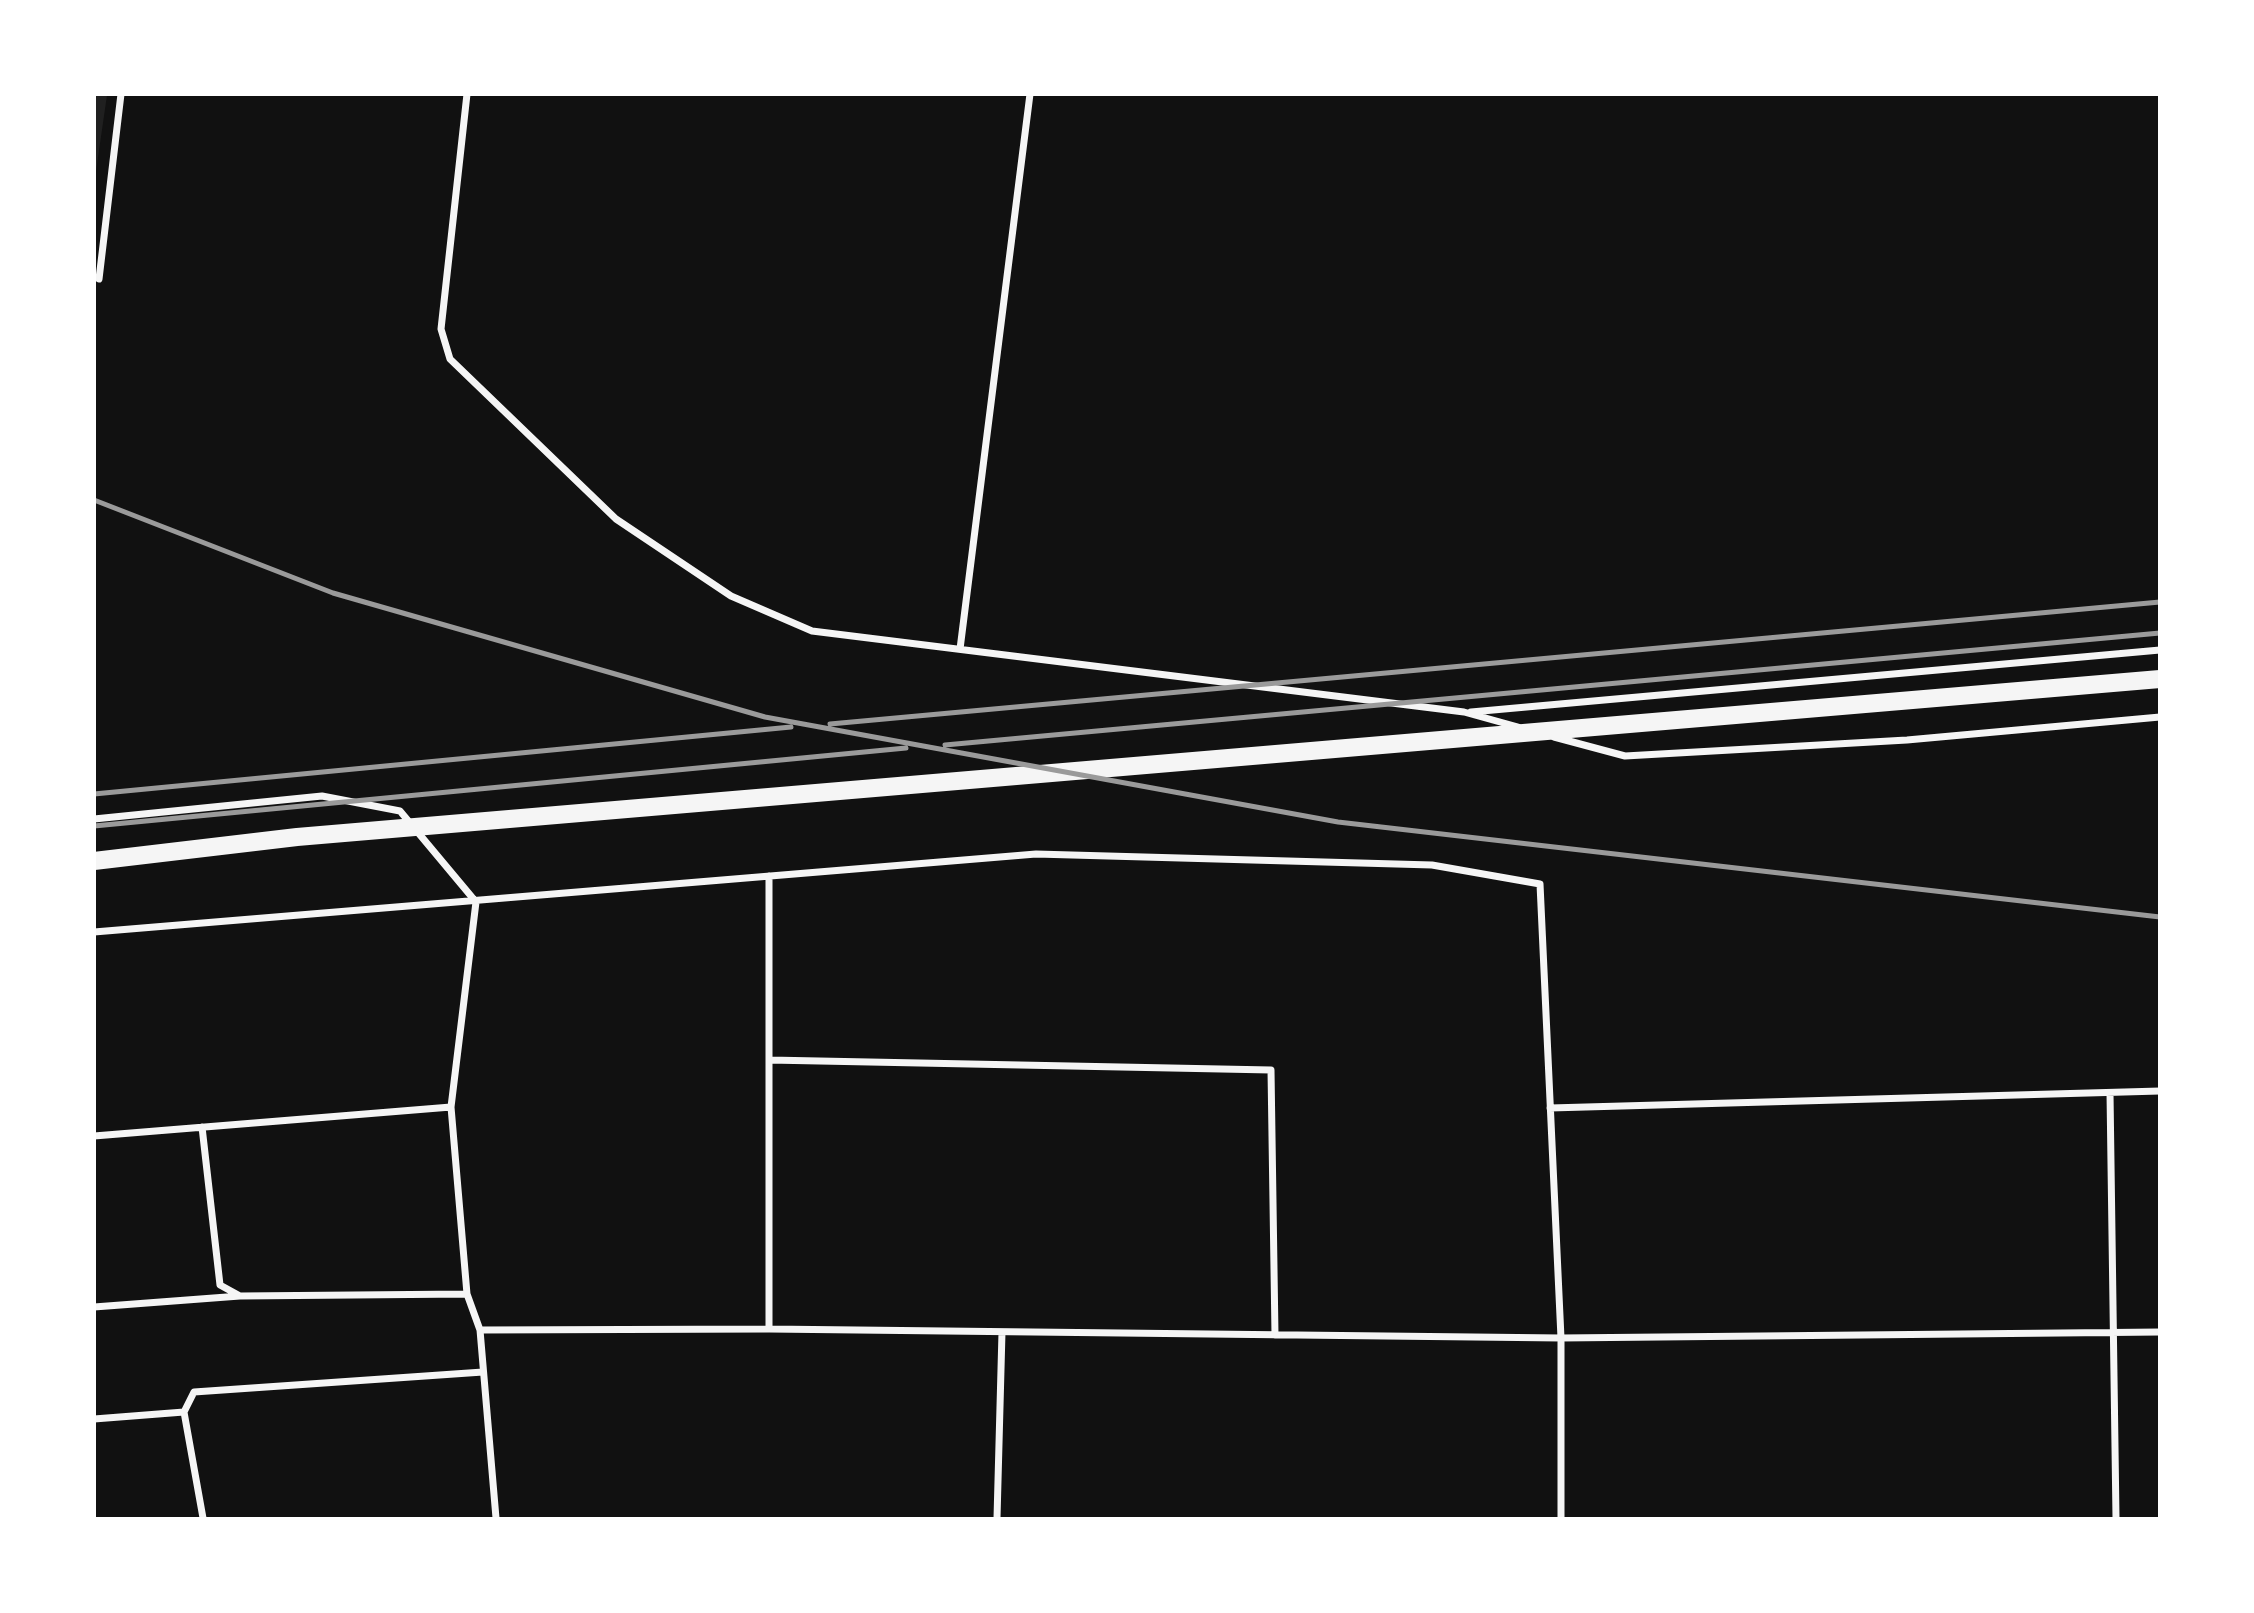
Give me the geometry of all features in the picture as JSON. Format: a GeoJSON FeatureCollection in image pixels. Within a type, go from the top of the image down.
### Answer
{"type":"FeatureCollection","features":[{"type":"Feature","properties":{"kind":"main road"},"geometry":{"type":"LineString","coordinates":[[94,861],[297,837],[2160,678]]}},
{"type":"Feature","properties":{"kind":"street"},"geometry":{"type":"LineString","coordinates":[[99,279],[121,94]]}},
{"type":"Feature","properties":{"kind":"street"},"geometry":{"type":"LineString","coordinates":[[467,94],[442,329],[450,359],[616,519],[731,596],[812,631],[1464,712],[1625,756],[1907,740],[2160,717]]}},
{"type":"Feature","properties":{"kind":"street"},"geometry":{"type":"LineString","coordinates":[[960,649],[1030,94]]}},
{"type":"Feature","properties":{"kind":"street"},"geometry":{"type":"LineString","coordinates":[[1464,712],[2160,650]]}},
{"type":"Feature","properties":{"kind":"street"},"geometry":{"type":"LineString","coordinates":[[94,819],[322,796],[400,811],[476,902],[451,1107],[467,1294],[480,1329],[496,1518]]}},
{"type":"Feature","properties":{"kind":"street"},"geometry":{"type":"LineString","coordinates":[[94,932],[1036,853],[1432,865],[1540,884],[1561,1338],[1561,1518]]}},
{"type":"Feature","properties":{"kind":"street"},"geometry":{"type":"LineString","coordinates":[[769,876],[769,1329]]}},
{"type":"Feature","properties":{"kind":"street"},"geometry":{"type":"LineString","coordinates":[[769,1060],[1271,1070],[1275,1335]]}},
{"type":"Feature","properties":{"kind":"street"},"geometry":{"type":"LineString","coordinates":[[1550,1108],[2160,1091]]}},
{"type":"Feature","properties":{"kind":"street"},"geometry":{"type":"LineString","coordinates":[[2110,1093],[2116,1518]]}},
{"type":"Feature","properties":{"kind":"street"},"geometry":{"type":"LineString","coordinates":[[94,1136],[451,1107]]}},
{"type":"Feature","properties":{"kind":"street"},"geometry":{"type":"LineString","coordinates":[[202,1127],[220,1285],[240,1296]]}},
{"type":"Feature","properties":{"kind":"street"},"geometry":{"type":"LineString","coordinates":[[94,1307],[240,1296],[467,1294]]}},
{"type":"Feature","properties":{"kind":"street"},"geometry":{"type":"LineString","coordinates":[[480,1329],[769,1329],[1561,1338],[2160,1332]]}},
{"type":"Feature","properties":{"kind":"street"},"geometry":{"type":"LineString","coordinates":[[997,1518],[1002,1332]]}},
{"type":"Feature","properties":{"kind":"street"},"geometry":{"type":"LineString","coordinates":[[203,1518],[184,1412],[194,1392],[483,1372]]}},
{"type":"Feature","properties":{"kind":"street"},"geometry":{"type":"LineString","coordinates":[[94,1419],[184,1412]]}},
{"type":"Feature","properties":{"kind":"shaded area"},"geometry":{"type":"Polygon","coordinates":[[[94,95],[107,95],[95,178],[94,95]]]}},
{"type":"Feature","properties":{"kind":"railway"},"geometry":{"type":"LineString","coordinates":[[94,500],[333,593],[765,717],[1338,822],[2160,917]]}},
{"type":"Feature","properties":{"kind":"railway"},"geometry":{"type":"LineString","coordinates":[[830,724],[2160,602]]}},
{"type":"Feature","properties":{"kind":"railway"},"geometry":{"type":"LineString","coordinates":[[945,745],[2160,633]]}},
{"type":"Feature","properties":{"kind":"railway"},"geometry":{"type":"LineString","coordinates":[[94,794],[791,727]]}},
{"type":"Feature","properties":{"kind":"railway"},"geometry":{"type":"LineString","coordinates":[[94,826],[906,748]]}}]}
